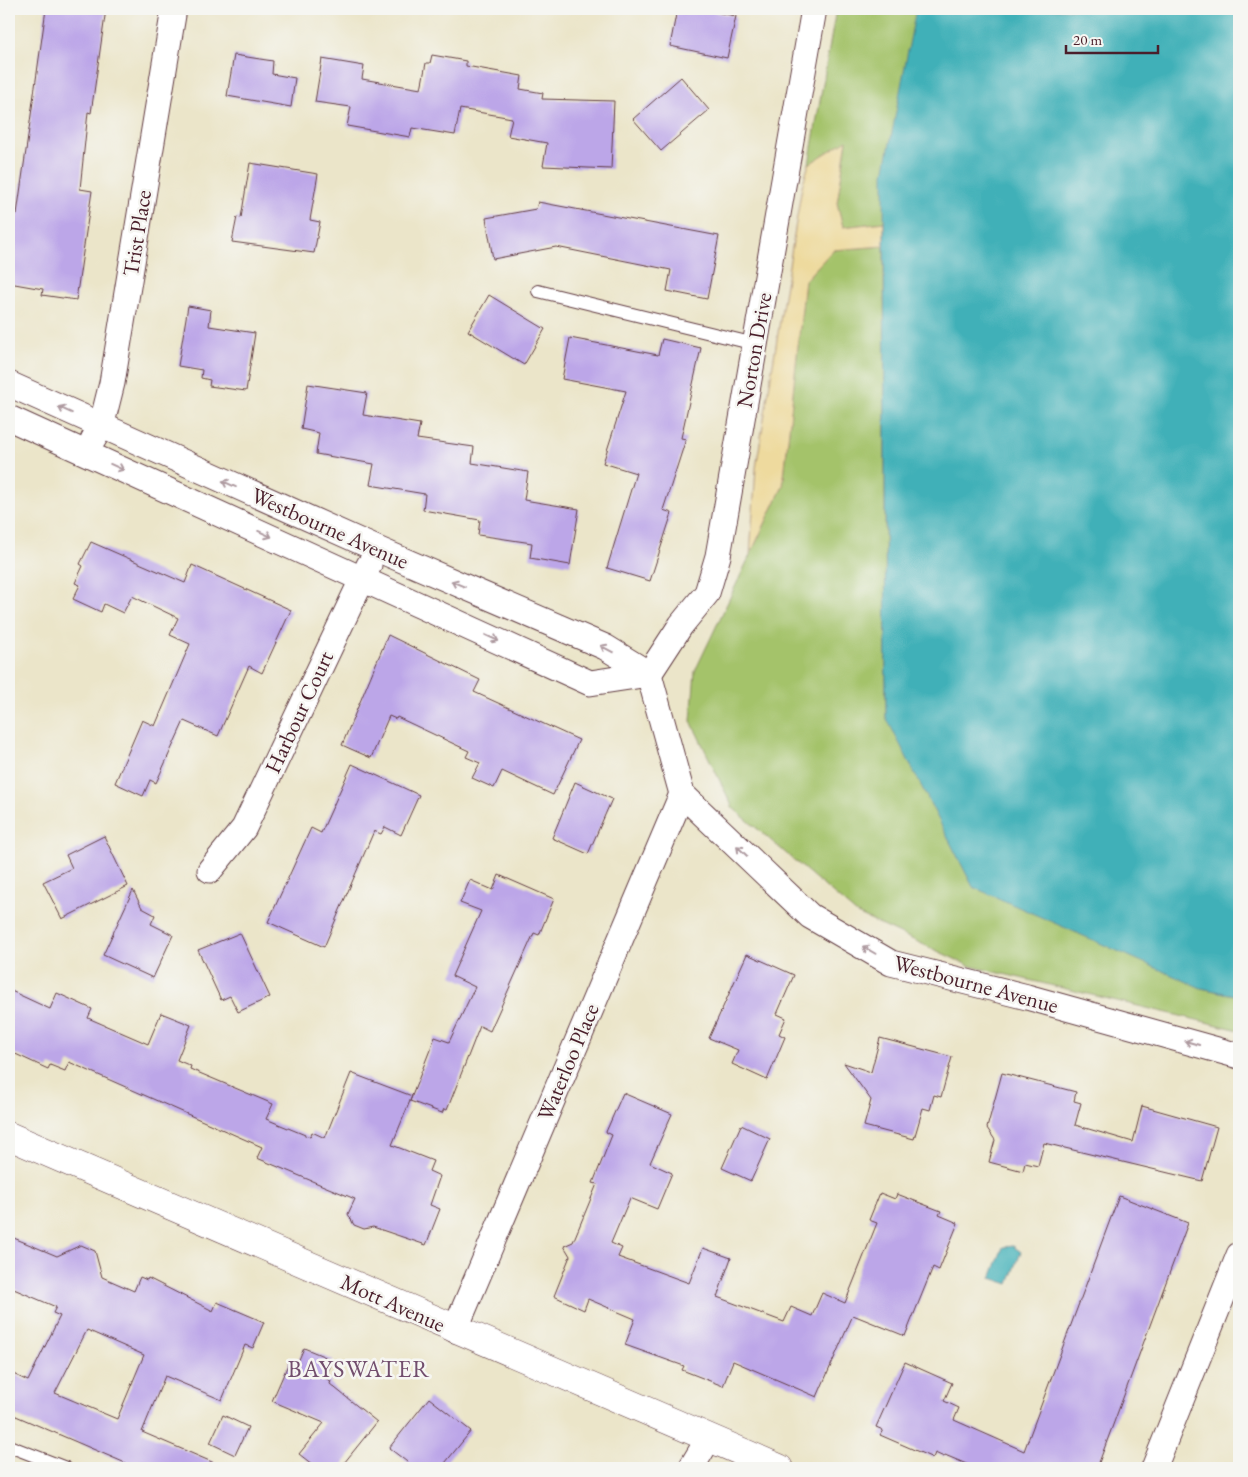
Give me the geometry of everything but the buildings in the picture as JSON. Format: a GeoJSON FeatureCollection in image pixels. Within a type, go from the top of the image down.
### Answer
{"type":"FeatureCollection","features":[{"type":"Feature","properties":{"kind":"street","name":"Trist Place"},"geometry":{"type":"LineString","coordinates":[[87,454],[101,426],[112,383],[174,9]]}},
{"type":"Feature","properties":{"kind":"street","name":"Norton Drive"},"geometry":{"type":"LineString","coordinates":[[649,674],[682,625],[707,593],[718,556],[814,9]]}},
{"type":"Feature","properties":{"kind":"street","name":"Westbourne Avenue"},"geometry":{"type":"LineString","coordinates":[[9,384],[377,549],[605,647],[649,674]]}},
{"type":"Feature","properties":{"kind":"street","name":"Westbourne Avenue"},"geometry":{"type":"LineString","coordinates":[[9,418],[590,683],[649,674]]}},
{"type":"Feature","properties":{"kind":"street","name":"Harbour Court"},"geometry":{"type":"LineString","coordinates":[[210,870],[244,828],[377,549]]}},
{"type":"Feature","properties":{"kind":"street"},"geometry":{"type":"LineString","coordinates":[[649,674],[682,794]]}},
{"type":"Feature","properties":{"kind":"street","name":"Westbourne Avenue"},"geometry":{"type":"LineString","coordinates":[[682,794],[810,916],[891,963],[1027,996],[1239,1056]]}},
{"type":"Feature","properties":{"kind":"street","name":"Waterloo Place"},"geometry":{"type":"LineString","coordinates":[[455,1330],[682,794]]}},
{"type":"Feature","properties":{"kind":"street","name":"Mott Avenue"},"geometry":{"type":"LineString","coordinates":[[9,1136],[455,1330],[779,1468]]}},
{"type":"Feature","properties":{"kind":"street"},"geometry":{"type":"LineString","coordinates":[[1154,1468],[1237,1266]]}},
{"type":"Feature","properties":{"kind":"street"},"geometry":{"type":"LineString","coordinates":[[691,1468],[709,1438]]}},
{"type":"Feature","properties":{"kind":"lane"},"geometry":{"type":"LineString","coordinates":[[538,291],[755,344]]}},
{"type":"Feature","properties":{"kind":"lane"},"geometry":{"type":"LineString","coordinates":[[9,1446],[66,1468]]}},
{"type":"Feature","properties":{"kind":"green space"},"geometry":{"type":"Polygon","coordinates":[[[836,9],[922,9],[884,222],[843,227],[837,203],[847,141],[809,164],[836,9]]]}},
{"type":"Feature","properties":{"kind":"green space"},"geometry":{"type":"Polygon","coordinates":[[[884,246],[886,717],[1201,988],[1239,996],[1239,1030],[970,966],[857,914],[733,808],[691,721],[695,671],[783,486],[805,280],[833,250],[884,246]]]}},
{"type":"Feature","properties":{"kind":"sand"},"geometry":{"type":"Polygon","coordinates":[[[847,140],[837,203],[843,227],[884,222],[884,246],[833,250],[805,280],[783,486],[750,555],[756,468],[802,186],[809,164],[847,140]]]}},
{"type":"Feature","properties":{"kind":"water"},"geometry":{"type":"Polygon","coordinates":[[[916,9],[1239,9],[1239,996],[1201,988],[973,887],[886,717],[884,174],[916,9]]]}},
{"type":"Feature","properties":{"kind":"water"},"geometry":{"type":"Polygon","coordinates":[[[1013,1246],[1021,1252],[1009,1284],[991,1278],[1003,1247],[1013,1246]]]}},
{"type":"Feature","properties":{"kind":"district","name":"BAYSWATER"},"geometry":{"type":"Point","coordinates":[359,1368]}}]}
